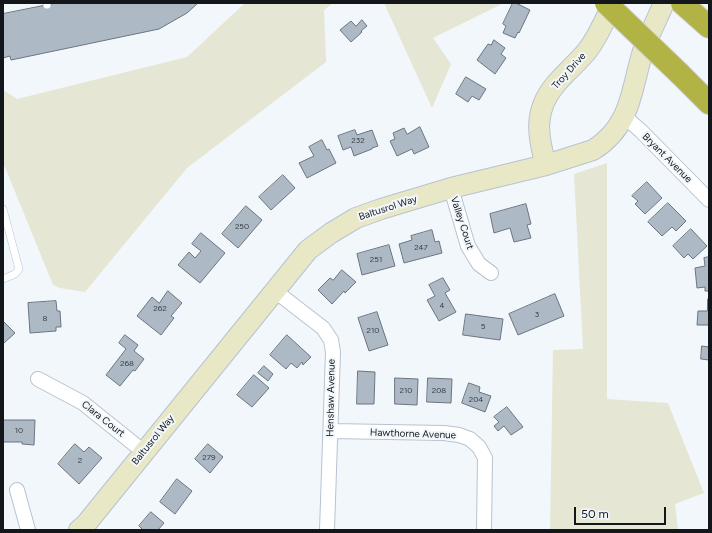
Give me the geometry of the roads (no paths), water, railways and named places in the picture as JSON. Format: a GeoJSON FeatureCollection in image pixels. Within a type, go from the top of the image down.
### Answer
{"type":"FeatureCollection","features":[{"type":"Feature","properties":{"kind":"highway"},"geometry":{"type":"LineString","coordinates":[[606,3],[709,103]]}},
{"type":"Feature","properties":{"kind":"highway"},"geometry":{"type":"LineString","coordinates":[[682,3],[704,22]]}},
{"type":"Feature","properties":{"kind":"street","name":"Troy Drive"},"geometry":{"type":"LineString","coordinates":[[546,165],[540,146],[538,131],[540,116],[545,100],[554,86],[587,51],[601,28],[613,3]]}},
{"type":"Feature","properties":{"kind":"street","name":"Baltusrol Way"},"geometry":{"type":"LineString","coordinates":[[80,530],[308,250],[356,218],[380,209],[451,188],[546,165],[599,147],[624,117],[644,51],[664,3]]}},
{"type":"Feature","properties":{"kind":"street","name":"Bryant Avenue"},"geometry":{"type":"LineString","coordinates":[[624,117],[641,131],[709,200]]}},
{"type":"Feature","properties":{"kind":"street","name":"Valley Court"},"geometry":{"type":"LineString","coordinates":[[451,188],[468,246],[479,264],[491,273]]}},
{"type":"Feature","properties":{"kind":"street","name":"Henshaw Avenue"},"geometry":{"type":"LineString","coordinates":[[275,291],[323,328],[331,340],[331,431],[327,530]]}},
{"type":"Feature","properties":{"kind":"street","name":"Clara Court"},"geometry":{"type":"LineString","coordinates":[[38,379],[83,403],[144,452]]}},
{"type":"Feature","properties":{"kind":"street","name":"Hawthorne Avenue"},"geometry":{"type":"LineString","coordinates":[[331,431],[444,433],[459,435],[470,439],[479,447],[485,458],[484,530]]}},
{"type":"Feature","properties":{"kind":"street"},"geometry":{"type":"LineString","coordinates":[[17,490],[28,530]]}},
{"type":"Feature","properties":{"kind":"lane"},"geometry":{"type":"LineString","coordinates":[[3,209],[19,269],[15,274],[3,279]]}}]}
